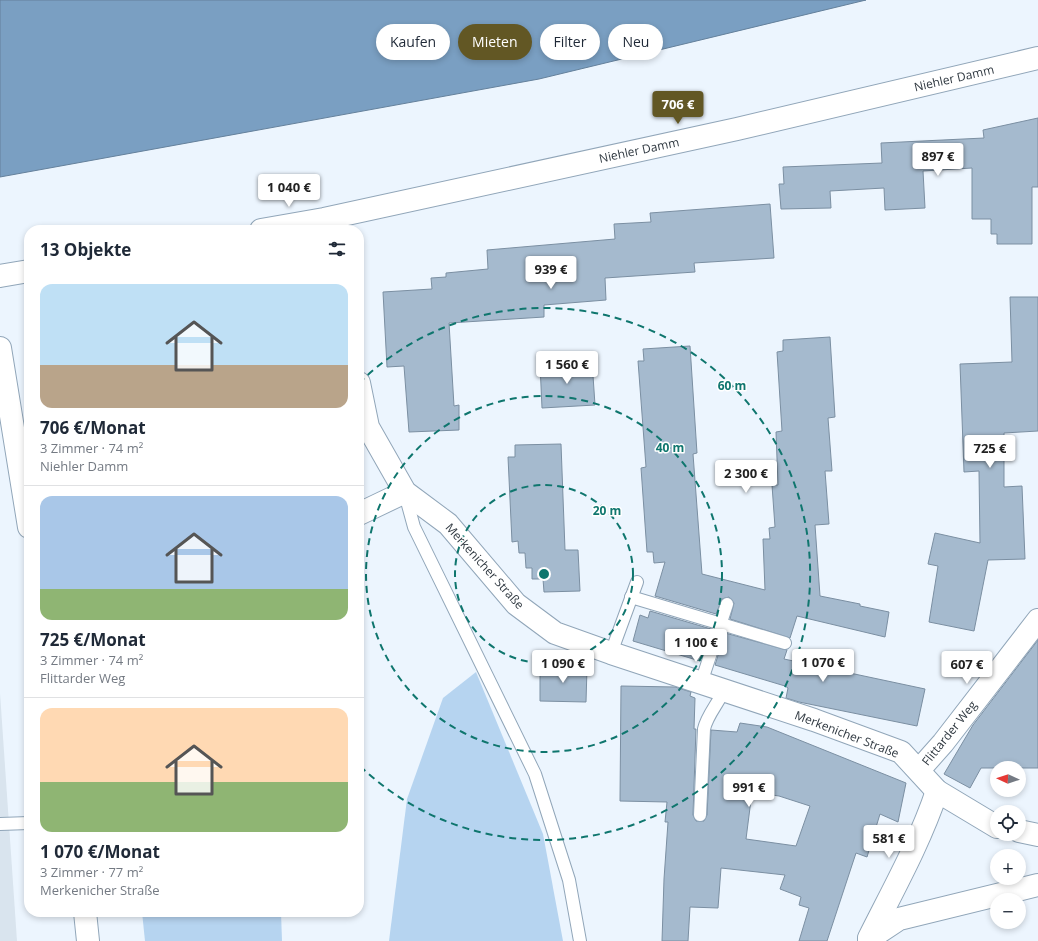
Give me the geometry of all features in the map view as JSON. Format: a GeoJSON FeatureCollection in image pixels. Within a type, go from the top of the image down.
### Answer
{"type":"FeatureCollection","features":[{"type":"Feature","properties":{"kind":"street","name":"Niehler Damm"},"geometry":{"type":"LineString","coordinates":[[314,225],[325,224],[737,129],[1038,58]]}},
{"type":"Feature","properties":{"kind":"street"},"geometry":{"type":"LineString","coordinates":[[0,276],[24,272]]}},
{"type":"Feature","properties":{"kind":"street"},"geometry":{"type":"LineString","coordinates":[[0,348],[24,496]]}},
{"type":"Feature","properties":{"kind":"street","name":"Merkenicher Straße"},"geometry":{"type":"LineString","coordinates":[[364,407],[368,427],[405,492],[448,524],[516,604],[555,632],[611,653],[814,720],[901,752],[937,791],[990,823]]}},
{"type":"Feature","properties":{"kind":"street"},"geometry":{"type":"LineString","coordinates":[[364,512],[405,492]]}},
{"type":"Feature","properties":{"kind":"street","name":"Flittarder Weg"},"geometry":{"type":"LineString","coordinates":[[919,770],[943,743],[1038,620]]}},
{"type":"Feature","properties":{"kind":"street"},"geometry":{"type":"LineString","coordinates":[[868,940],[920,832],[937,791]]}},
{"type":"Feature","properties":{"kind":"street"},"geometry":{"type":"LineString","coordinates":[[1026,832],[1038,835]]}},
{"type":"Feature","properties":{"kind":"street"},"geometry":{"type":"LineString","coordinates":[[868,940],[899,919],[1038,885]]}},
{"type":"Feature","properties":{"kind":"street"},"geometry":{"type":"LineString","coordinates":[[86,917],[88,941]]}},
{"type":"Feature","properties":{"kind":"lane"},"geometry":{"type":"LineString","coordinates":[[405,492],[414,527],[535,774],[569,880],[580,941]]}},
{"type":"Feature","properties":{"kind":"lane"},"geometry":{"type":"LineString","coordinates":[[611,653],[637,582]]}},
{"type":"Feature","properties":{"kind":"lane"},"geometry":{"type":"LineString","coordinates":[[631,598],[785,643]]}},
{"type":"Feature","properties":{"kind":"lane"},"geometry":{"type":"LineString","coordinates":[[701,683],[727,604]]}},
{"type":"Feature","properties":{"kind":"lane"},"geometry":{"type":"LineString","coordinates":[[700,815],[704,729],[706,720],[724,690]]}},
{"type":"Feature","properties":{"kind":"lane"},"geometry":{"type":"LineString","coordinates":[[0,824],[24,823]]}},
{"type":"Feature","properties":{"kind":"shaded area"},"geometry":{"type":"Polygon","coordinates":[[[0,0],[866,0],[663,49],[663,24],[608,24],[608,60],[618,60],[539,79],[0,177],[0,0]]]}},
{"type":"Feature","properties":{"kind":"shaded area"},"geometry":{"type":"Polygon","coordinates":[[[476,672],[543,834],[563,941],[389,941],[407,799],[443,698],[476,672]]]}},
{"type":"Feature","properties":{"kind":"shaded area"},"geometry":{"type":"Polygon","coordinates":[[[0,693],[17,941],[0,941],[0,693]]]}},
{"type":"Feature","properties":{"kind":"shaded area"},"geometry":{"type":"Polygon","coordinates":[[[143,917],[281,917],[282,941],[145,941],[143,917]]]}},
{"type":"Feature","properties":{"kind":"building"},"geometry":{"type":"Polygon","coordinates":[[[1038,118],[1038,187],[1032,187],[1032,244],[997,244],[997,234],[991,234],[991,219],[972,219],[972,168],[923,171],[925,208],[885,210],[884,188],[830,191],[831,208],[781,209],[779,184],[784,184],[783,167],[882,163],[881,143],[984,138],[983,130],[1038,118]]]}},
{"type":"Feature","properties":{"kind":"building"},"geometry":{"type":"Polygon","coordinates":[[[770,204],[774,258],[694,263],[695,272],[605,278],[606,300],[544,305],[544,317],[449,323],[454,406],[459,405],[459,430],[409,432],[404,366],[387,367],[383,292],[432,289],[431,278],[446,277],[446,273],[488,269],[487,250],[615,239],[614,224],[651,222],[650,213],[770,204]]]}},
{"type":"Feature","properties":{"kind":"building"},"geometry":{"type":"Polygon","coordinates":[[[1010,297],[1038,297],[1038,431],[1004,433],[1004,487],[1022,486],[1025,559],[988,560],[974,631],[929,622],[938,566],[928,564],[935,533],[980,543],[979,471],[964,472],[960,364],[1012,362],[1010,297]]]}},
{"type":"Feature","properties":{"kind":"building"},"geometry":{"type":"Polygon","coordinates":[[[830,337],[835,417],[828,418],[832,471],[825,471],[829,524],[815,525],[820,596],[860,604],[860,606],[889,612],[885,637],[797,616],[790,638],[730,619],[734,603],[729,597],[722,599],[716,614],[655,596],[665,562],[654,563],[653,552],[647,552],[641,468],[646,467],[638,361],[644,361],[643,349],[690,346],[697,453],[693,454],[702,574],[765,590],[763,539],[770,539],[769,528],[775,527],[772,485],[778,485],[776,432],[782,431],[777,352],[783,351],[783,340],[830,337]]]}},
{"type":"Feature","properties":{"kind":"building"},"geometry":{"type":"Polygon","coordinates":[[[592,361],[595,405],[542,408],[540,364],[592,361]]]}},
{"type":"Feature","properties":{"kind":"building"},"geometry":{"type":"Polygon","coordinates":[[[561,444],[565,550],[578,550],[580,591],[544,592],[543,579],[532,579],[532,568],[526,568],[525,553],[519,553],[518,541],[512,542],[508,457],[515,457],[515,445],[561,444]]]}},
{"type":"Feature","properties":{"kind":"building"},"geometry":{"type":"Polygon","coordinates":[[[650,611],[711,629],[700,661],[633,641],[640,615],[648,618],[650,611]]]}},
{"type":"Feature","properties":{"kind":"building"},"geometry":{"type":"Polygon","coordinates":[[[725,633],[787,650],[784,659],[925,689],[917,726],[799,702],[786,698],[788,688],[785,686],[715,665],[725,633]]]}},
{"type":"Feature","properties":{"kind":"building"},"geometry":{"type":"Polygon","coordinates":[[[1038,640],[1038,768],[1026,768],[1026,761],[990,761],[990,768],[981,768],[970,788],[944,774],[973,725],[1038,640]]]}},
{"type":"Feature","properties":{"kind":"building"},"geometry":{"type":"Polygon","coordinates":[[[540,667],[587,668],[586,702],[540,701],[540,667]]]}},
{"type":"Feature","properties":{"kind":"building"},"geometry":{"type":"Polygon","coordinates":[[[621,686],[675,687],[691,692],[690,696],[695,698],[694,729],[696,729],[693,815],[696,821],[704,821],[707,815],[711,730],[737,732],[740,723],[767,727],[906,783],[898,822],[880,814],[867,857],[856,853],[827,941],[799,941],[809,908],[799,905],[801,897],[780,889],[785,875],[721,868],[718,908],[690,907],[688,941],[662,941],[668,822],[665,822],[667,802],[620,801],[621,686]],[[752,792],[746,839],[796,846],[810,806],[779,796],[752,792]]]}}]}
